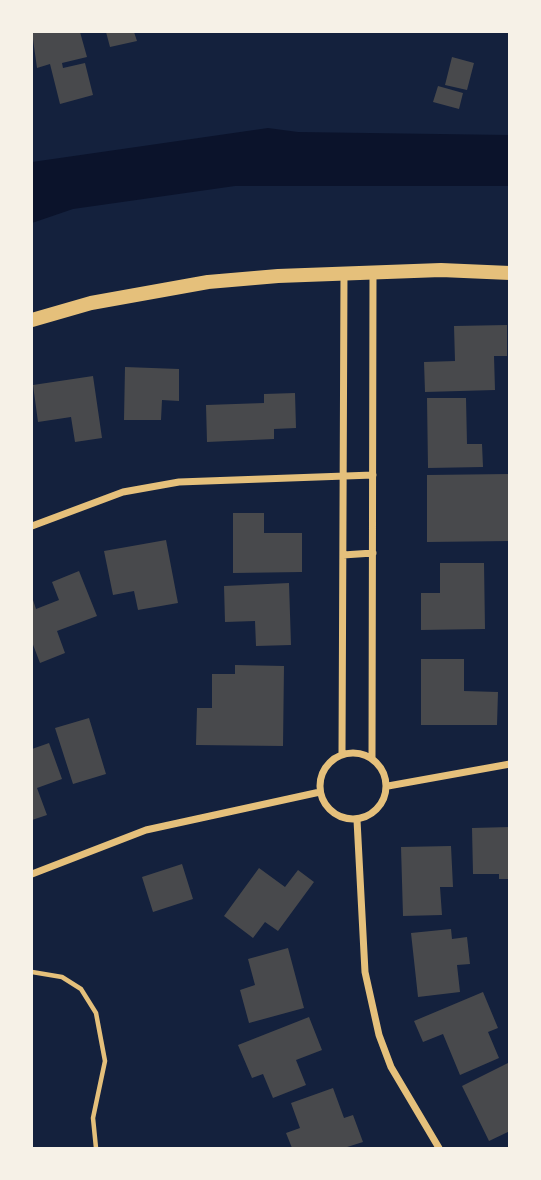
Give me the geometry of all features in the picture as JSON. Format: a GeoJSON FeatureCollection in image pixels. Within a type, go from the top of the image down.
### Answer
{"type":"FeatureCollection","features":[{"type":"Feature","properties":{"kind":"main road"},"geometry":{"type":"LineString","coordinates":[[32,320],[91,303],[208,282],[441,270],[509,273]]}},
{"type":"Feature","properties":{"kind":"street"},"geometry":{"type":"LineString","coordinates":[[372,758],[373,273]]}},
{"type":"Feature","properties":{"kind":"street"},"geometry":{"type":"LineString","coordinates":[[342,754],[344,274]]}},
{"type":"Feature","properties":{"kind":"street"},"geometry":{"type":"LineString","coordinates":[[32,526],[123,492],[179,482],[373,475]]}},
{"type":"Feature","properties":{"kind":"street"},"geometry":{"type":"LineString","coordinates":[[343,555],[373,553]]}},
{"type":"Feature","properties":{"kind":"street"},"geometry":{"type":"LineString","coordinates":[[342,754],[363,754],[372,758],[383,770],[388,786],[384,802],[372,814],[356,820],[340,817],[327,807],[320,792],[321,776],[329,763],[342,754]]}},
{"type":"Feature","properties":{"kind":"street"},"geometry":{"type":"LineString","coordinates":[[388,786],[509,764]]}},
{"type":"Feature","properties":{"kind":"street"},"geometry":{"type":"LineString","coordinates":[[32,874],[146,830],[320,792]]}},
{"type":"Feature","properties":{"kind":"street"},"geometry":{"type":"LineString","coordinates":[[356,820],[365,972],[379,1035],[391,1067],[439,1149]]}},
{"type":"Feature","properties":{"kind":"path"},"geometry":{"type":"LineString","coordinates":[[32,972],[62,977],[81,989],[96,1013],[105,1061],[93,1118],[96,1149]]}},
{"type":"Feature","properties":{"kind":"water"},"geometry":{"type":"Polygon","coordinates":[[[268,128],[298,132],[509,135],[509,186],[235,186],[73,209],[32,223],[32,162],[268,128]]]}},
{"type":"Feature","properties":{"kind":"building"},"geometry":{"type":"Polygon","coordinates":[[[32,32],[80,32],[87,57],[62,63],[63,68],[85,63],[93,95],[60,104],[50,64],[37,68],[32,32]]]}},
{"type":"Feature","properties":{"kind":"building"},"geometry":{"type":"Polygon","coordinates":[[[106,32],[134,32],[137,41],[110,47],[106,32]]]}},
{"type":"Feature","properties":{"kind":"building"},"geometry":{"type":"Polygon","coordinates":[[[452,57],[474,63],[467,90],[445,85],[452,57]]]}},
{"type":"Feature","properties":{"kind":"building"},"geometry":{"type":"Polygon","coordinates":[[[438,86],[463,93],[459,109],[433,102],[438,86]]]}},
{"type":"Feature","properties":{"kind":"building"},"geometry":{"type":"Polygon","coordinates":[[[507,325],[507,356],[494,356],[495,390],[425,392],[424,362],[455,361],[454,326],[507,325]]]}},
{"type":"Feature","properties":{"kind":"building"},"geometry":{"type":"Polygon","coordinates":[[[125,367],[179,369],[179,401],[162,400],[161,420],[124,420],[125,367]]]}},
{"type":"Feature","properties":{"kind":"building"},"geometry":{"type":"Polygon","coordinates":[[[93,376],[102,438],[75,442],[71,417],[38,422],[33,385],[93,376]]]}},
{"type":"Feature","properties":{"kind":"building"},"geometry":{"type":"Polygon","coordinates":[[[295,393],[296,428],[274,429],[274,439],[207,442],[206,405],[264,403],[264,394],[295,393]]]}},
{"type":"Feature","properties":{"kind":"building"},"geometry":{"type":"Polygon","coordinates":[[[427,398],[466,398],[467,444],[482,444],[483,467],[428,468],[427,398]]]}},
{"type":"Feature","properties":{"kind":"building"},"geometry":{"type":"Polygon","coordinates":[[[509,474],[510,541],[427,542],[427,475],[509,474]]]}},
{"type":"Feature","properties":{"kind":"building"},"geometry":{"type":"Polygon","coordinates":[[[233,513],[264,513],[264,533],[302,533],[302,572],[233,573],[233,513]]]}},
{"type":"Feature","properties":{"kind":"building"},"geometry":{"type":"Polygon","coordinates":[[[166,540],[178,603],[138,610],[134,591],[113,595],[104,551],[166,540]]]}},
{"type":"Feature","properties":{"kind":"building"},"geometry":{"type":"Polygon","coordinates":[[[440,563],[484,563],[485,629],[421,630],[421,593],[440,593],[440,563]]]}},
{"type":"Feature","properties":{"kind":"building"},"geometry":{"type":"Polygon","coordinates":[[[79,571],[97,616],[57,631],[65,653],[40,663],[32,642],[32,597],[36,609],[59,600],[52,582],[79,571]]]}},
{"type":"Feature","properties":{"kind":"building"},"geometry":{"type":"Polygon","coordinates":[[[289,583],[291,645],[256,646],[255,621],[225,622],[224,586],[289,583]]]}},
{"type":"Feature","properties":{"kind":"building"},"geometry":{"type":"Polygon","coordinates":[[[421,659],[464,659],[464,691],[498,692],[497,725],[421,725],[421,659]]]}},
{"type":"Feature","properties":{"kind":"building"},"geometry":{"type":"Polygon","coordinates":[[[235,665],[284,666],[283,746],[196,745],[197,708],[212,708],[212,674],[235,674],[235,665]]]}},
{"type":"Feature","properties":{"kind":"building"},"geometry":{"type":"Polygon","coordinates":[[[89,718],[106,774],[73,784],[55,728],[89,718]]]}},
{"type":"Feature","properties":{"kind":"building"},"geometry":{"type":"Polygon","coordinates":[[[49,743],[62,779],[37,788],[47,815],[32,820],[32,749],[49,743]]]}},
{"type":"Feature","properties":{"kind":"building"},"geometry":{"type":"Polygon","coordinates":[[[510,827],[510,879],[499,879],[499,874],[473,874],[472,828],[510,827]]]}},
{"type":"Feature","properties":{"kind":"building"},"geometry":{"type":"Polygon","coordinates":[[[451,846],[453,887],[440,887],[442,915],[403,916],[401,847],[451,846]]]}},
{"type":"Feature","properties":{"kind":"building"},"geometry":{"type":"Polygon","coordinates":[[[182,864],[193,899],[153,912],[142,877],[182,864]]]}},
{"type":"Feature","properties":{"kind":"building"},"geometry":{"type":"Polygon","coordinates":[[[259,868],[285,887],[298,870],[314,882],[278,931],[265,922],[253,938],[224,916],[259,868]]]}},
{"type":"Feature","properties":{"kind":"building"},"geometry":{"type":"Polygon","coordinates":[[[451,929],[452,939],[467,937],[470,964],[457,965],[460,992],[418,997],[411,933],[451,929]]]}},
{"type":"Feature","properties":{"kind":"building"},"geometry":{"type":"Polygon","coordinates":[[[288,948],[304,1008],[249,1023],[240,990],[255,985],[248,959],[288,948]]]}},
{"type":"Feature","properties":{"kind":"building"},"geometry":{"type":"Polygon","coordinates":[[[483,992],[498,1028],[488,1032],[499,1058],[460,1075],[443,1034],[423,1042],[414,1021],[483,992]]]}},
{"type":"Feature","properties":{"kind":"building"},"geometry":{"type":"Polygon","coordinates":[[[309,1017],[322,1050],[296,1060],[306,1085],[273,1098],[263,1074],[252,1078],[238,1045],[309,1017]]]}},
{"type":"Feature","properties":{"kind":"building"},"geometry":{"type":"Polygon","coordinates":[[[508,1063],[510,1131],[489,1141],[462,1086],[508,1063]]]}},
{"type":"Feature","properties":{"kind":"building"},"geometry":{"type":"Polygon","coordinates":[[[333,1088],[344,1118],[353,1115],[363,1142],[344,1148],[292,1148],[286,1133],[300,1128],[291,1103],[333,1088]]]}}]}
